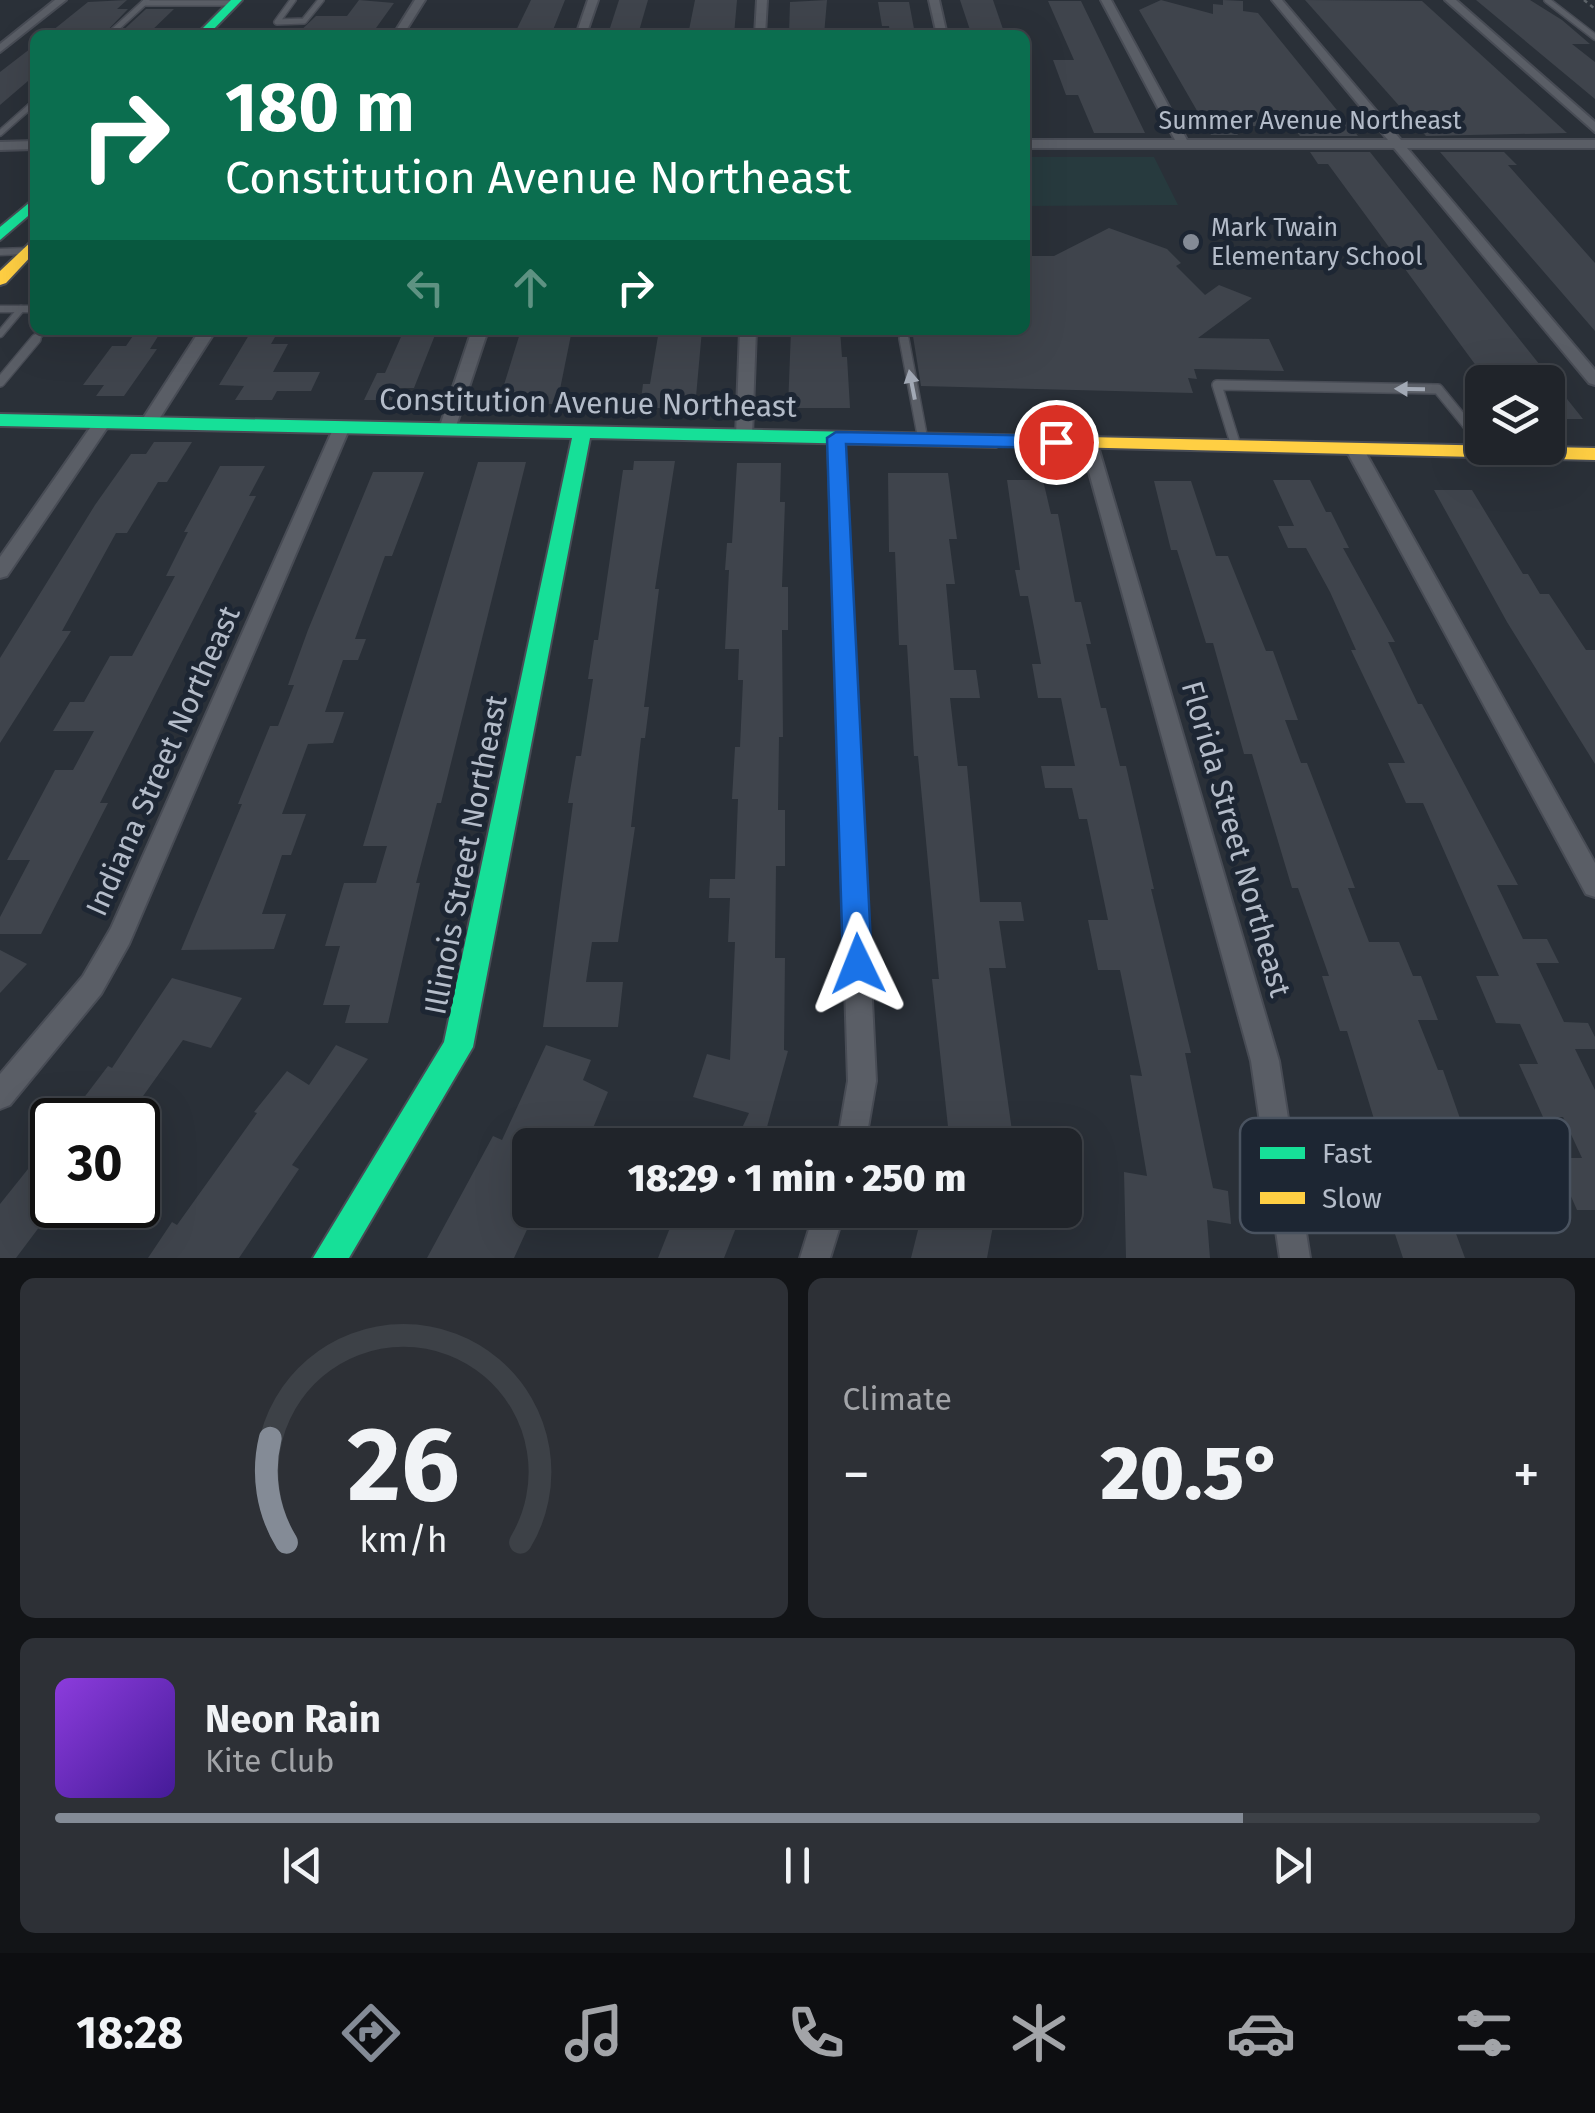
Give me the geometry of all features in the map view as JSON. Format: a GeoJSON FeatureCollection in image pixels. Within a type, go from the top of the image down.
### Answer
{"type":"FeatureCollection","features":[{"type":"Feature","properties":{"kind":"street"},"geometry":{"type":"LineString","coordinates":[[0,49],[61,0]]}},
{"type":"Feature","properties":{"kind":"street"},"geometry":{"type":"LineString","coordinates":[[235,30],[262,0]]}},
{"type":"Feature","properties":{"kind":"street"},"geometry":{"type":"LineString","coordinates":[[401,30],[420,0]]}},
{"type":"Feature","properties":{"kind":"street"},"geometry":{"type":"LineString","coordinates":[[583,30],[593,0]]}},
{"type":"Feature","properties":{"kind":"street"},"geometry":{"type":"LineString","coordinates":[[760,30],[762,0]]}},
{"type":"Feature","properties":{"kind":"street"},"geometry":{"type":"LineString","coordinates":[[934,0],[941,30]]}},
{"type":"Feature","properties":{"kind":"street"},"geometry":{"type":"LineString","coordinates":[[1106,0],[1182,143]]}},
{"type":"Feature","properties":{"kind":"street"},"geometry":{"type":"LineString","coordinates":[[1277,0],[1595,380]]}},
{"type":"Feature","properties":{"kind":"street"},"geometry":{"type":"LineString","coordinates":[[1450,0],[1595,128]]}},
{"type":"Feature","properties":{"kind":"street"},"geometry":{"type":"LineString","coordinates":[[207,30],[235,2]]}},
{"type":"Feature","properties":{"kind":"street","name":"Summer Avenue Northeast"},"geometry":{"type":"LineString","coordinates":[[1030,144],[1595,144]]}},
{"type":"Feature","properties":{"kind":"street"},"geometry":{"type":"LineString","coordinates":[[0,146],[30,146]]}},
{"type":"Feature","properties":{"kind":"street"},"geometry":{"type":"LineString","coordinates":[[0,235],[30,207]]}},
{"type":"Feature","properties":{"kind":"street"},"geometry":{"type":"LineString","coordinates":[[0,280],[30,248]]}},
{"type":"Feature","properties":{"kind":"street"},"geometry":{"type":"LineString","coordinates":[[148,423],[205,335]]}},
{"type":"Feature","properties":{"kind":"street"},"geometry":{"type":"LineString","coordinates":[[447,430],[478,335]]}},
{"type":"Feature","properties":{"kind":"street"},"geometry":{"type":"LineString","coordinates":[[744,436],[748,335]]}},
{"type":"Feature","properties":{"kind":"street","name":"Constitution Avenue Northeast"},"geometry":{"type":"LineString","coordinates":[[0,420],[1236,446],[1465,447]]}},
{"type":"Feature","properties":{"kind":"street"},"geometry":{"type":"LineString","coordinates":[[0,571],[103,422]]}},
{"type":"Feature","properties":{"kind":"street","name":"Indiana Street Northeast"},"geometry":{"type":"LineString","coordinates":[[0,1095],[92,986],[120,936],[342,427]]}},
{"type":"Feature","properties":{"kind":"street","name":"Illinois Street Northeast"},"geometry":{"type":"LineString","coordinates":[[330,1258],[458,1047],[582,433]]}},
{"type":"Feature","properties":{"kind":"street"},"geometry":{"type":"LineString","coordinates":[[836,438],[862,1080],[854,1128]]}},
{"type":"Feature","properties":{"kind":"street","name":"Florida Street Northeast"},"geometry":{"type":"LineString","coordinates":[[1089,443],[1266,1061],[1274,1118]]}},
{"type":"Feature","properties":{"kind":"street"},"geometry":{"type":"LineString","coordinates":[[1354,448],[1595,886]]}},
{"type":"Feature","properties":{"kind":"street","name":"Constitution Avenue Northeast"},"geometry":{"type":"LineString","coordinates":[[1565,452],[1595,454]]}},
{"type":"Feature","properties":{"kind":"street"},"geometry":{"type":"LineString","coordinates":[[815,1258],[824,1228]]}},
{"type":"Feature","properties":{"kind":"street","name":"Florida Street Northeast"},"geometry":{"type":"LineString","coordinates":[[1290,1233],[1294,1258]]}},
{"type":"Feature","properties":{"kind":"lane"},"geometry":{"type":"LineString","coordinates":[[293,0],[277,22],[302,22],[321,0]]}},
{"type":"Feature","properties":{"kind":"lane"},"geometry":{"type":"LineString","coordinates":[[1547,0],[1595,37]]}},
{"type":"Feature","properties":{"kind":"lane"},"geometry":{"type":"LineString","coordinates":[[115,30],[146,2],[235,2]]}},
{"type":"Feature","properties":{"kind":"lane"},"geometry":{"type":"LineString","coordinates":[[0,133],[30,106]]}},
{"type":"Feature","properties":{"kind":"lane"},"geometry":{"type":"LineString","coordinates":[[0,252],[30,247]]}},
{"type":"Feature","properties":{"kind":"lane"},"geometry":{"type":"LineString","coordinates":[[0,309],[30,309]]}},
{"type":"Feature","properties":{"kind":"lane"},"geometry":{"type":"LineString","coordinates":[[0,334],[21,309]]}},
{"type":"Feature","properties":{"kind":"lane"},"geometry":{"type":"LineString","coordinates":[[0,382],[39,335]]}},
{"type":"Feature","properties":{"kind":"lane"},"geometry":{"type":"LineString","coordinates":[[903,335],[923,440]]}},
{"type":"Feature","properties":{"kind":"lane"},"geometry":{"type":"LineString","coordinates":[[1236,446],[1217,385],[1438,390],[1465,422]]}},
{"type":"Feature","properties":{"kind":"path"},"geometry":{"type":"LineString","coordinates":[[1582,0],[1595,8]]}},
{"type":"Feature","properties":{"kind":"green space"},"geometry":{"type":"Polygon","coordinates":[[[1030,157],[1154,157],[1178,205],[1030,206],[1030,157]]]}},
{"type":"Feature","properties":{"kind":"building"},"geometry":{"type":"Polygon","coordinates":[[[127,0],[117,9],[128,9],[108,30],[53,30],[88,2],[127,0]]]}},
{"type":"Feature","properties":{"kind":"building"},"geometry":{"type":"Polygon","coordinates":[[[359,0],[394,3],[375,30],[301,30],[316,16],[347,16],[359,0]]]}},
{"type":"Feature","properties":{"kind":"building"},"geometry":{"type":"Polygon","coordinates":[[[531,0],[565,0],[553,30],[516,30],[531,0]]]}},
{"type":"Feature","properties":{"kind":"building"},"geometry":{"type":"Polygon","coordinates":[[[619,0],[648,0],[639,30],[609,30],[619,0]]]}},
{"type":"Feature","properties":{"kind":"building"},"geometry":{"type":"Polygon","coordinates":[[[695,0],[737,0],[734,30],[689,30],[695,0]]]}},
{"type":"Feature","properties":{"kind":"building"},"geometry":{"type":"Polygon","coordinates":[[[827,0],[824,30],[789,30],[790,2],[827,0]]]}},
{"type":"Feature","properties":{"kind":"building"},"geometry":{"type":"Polygon","coordinates":[[[960,0],[993,0],[1003,30],[970,30],[960,0]]]}},
{"type":"Feature","properties":{"kind":"building"},"geometry":{"type":"Polygon","coordinates":[[[1161,0],[1213,14],[1213,4],[1243,1],[1243,11],[1258,13],[1358,136],[1300,136],[1292,126],[1242,126],[1245,130],[1235,130],[1238,135],[1211,135],[1139,10],[1161,0]]]}},
{"type":"Feature","properties":{"kind":"building"},"geometry":{"type":"Polygon","coordinates":[[[1305,0],[1422,1],[1567,133],[1426,136],[1305,0]]]}},
{"type":"Feature","properties":{"kind":"building"},"geometry":{"type":"Polygon","coordinates":[[[1476,0],[1530,0],[1562,20],[1590,44],[1572,44],[1595,62],[1595,99],[1476,0]]]}},
{"type":"Feature","properties":{"kind":"building"},"geometry":{"type":"Polygon","coordinates":[[[1048,1],[1081,1],[1145,133],[1094,133],[1078,95],[1066,95],[1053,60],[1074,60],[1048,1]]]}},
{"type":"Feature","properties":{"kind":"building"},"geometry":{"type":"Polygon","coordinates":[[[878,2],[909,2],[914,30],[890,30],[889,26],[882,26],[878,2]]]}},
{"type":"Feature","properties":{"kind":"building"},"geometry":{"type":"Polygon","coordinates":[[[146,9],[174,9],[152,30],[123,30],[146,9]]]}},
{"type":"Feature","properties":{"kind":"building"},"geometry":{"type":"Polygon","coordinates":[[[30,49],[30,79],[0,105],[0,72],[30,49]]]}},
{"type":"Feature","properties":{"kind":"building"},"geometry":{"type":"Polygon","coordinates":[[[1310,152],[1370,152],[1540,365],[1476,365],[1328,164],[1318,164],[1310,152]]]}},
{"type":"Feature","properties":{"kind":"building"},"geometry":{"type":"Polygon","coordinates":[[[1440,152],[1504,152],[1517,165],[1508,165],[1595,263],[1595,331],[1440,152]]]}},
{"type":"Feature","properties":{"kind":"building"},"geometry":{"type":"Polygon","coordinates":[[[1109,228],[1167,249],[1181,263],[1176,266],[1205,295],[1219,285],[1252,298],[1198,338],[1269,339],[1284,371],[1194,369],[1197,379],[1188,378],[1193,393],[921,386],[913,335],[1030,335],[1030,256],[1054,256],[1109,228]]]}},
{"type":"Feature","properties":{"kind":"building"},"geometry":{"type":"Polygon","coordinates":[[[134,335],[159,335],[150,349],[157,349],[124,396],[96,396],[104,385],[83,385],[112,346],[126,346],[134,335]]]}},
{"type":"Feature","properties":{"kind":"building"},"geometry":{"type":"Polygon","coordinates":[[[249,335],[276,335],[271,344],[288,344],[273,372],[320,372],[311,391],[277,391],[272,400],[235,400],[244,386],[219,385],[249,335]]]}},
{"type":"Feature","properties":{"kind":"building"},"geometry":{"type":"Polygon","coordinates":[[[402,335],[435,335],[414,388],[397,388],[392,400],[364,400],[377,373],[385,373],[402,335]]]}},
{"type":"Feature","properties":{"kind":"building"},"geometry":{"type":"Polygon","coordinates":[[[519,335],[571,335],[557,404],[498,404],[519,335]]]}},
{"type":"Feature","properties":{"kind":"building"},"geometry":{"type":"Polygon","coordinates":[[[658,335],[702,335],[695,408],[640,408],[643,384],[650,384],[658,335]]]}},
{"type":"Feature","properties":{"kind":"building"},"geometry":{"type":"Polygon","coordinates":[[[791,335],[840,335],[842,357],[847,357],[850,408],[788,408],[791,335]]]}},
{"type":"Feature","properties":{"kind":"building"},"geometry":{"type":"Polygon","coordinates":[[[1565,396],[1583,419],[1565,419],[1565,396]]]}},
{"type":"Feature","properties":{"kind":"building"},"geometry":{"type":"Polygon","coordinates":[[[154,442],[192,442],[167,482],[158,482],[127,533],[116,533],[62,631],[71,631],[0,743],[0,658],[131,454],[146,454],[154,442]]]}},
{"type":"Feature","properties":{"kind":"building"},"geometry":{"type":"Polygon","coordinates":[[[634,461],[675,461],[655,589],[659,589],[644,707],[649,707],[645,738],[641,738],[631,827],[635,827],[618,942],[592,942],[586,982],[623,982],[618,1027],[543,1027],[573,803],[568,803],[576,756],[581,756],[593,679],[588,679],[594,640],[598,640],[623,470],[633,470],[634,461]]]}},
{"type":"Feature","properties":{"kind":"building"},"geometry":{"type":"Polygon","coordinates":[[[478,462],[526,462],[441,803],[437,803],[416,883],[420,883],[388,1023],[345,1023],[350,1005],[323,1005],[340,946],[325,946],[344,883],[376,883],[387,846],[363,846],[478,462]]]}},
{"type":"Feature","properties":{"kind":"building"},"geometry":{"type":"Polygon","coordinates":[[[737,463],[781,463],[780,502],[785,502],[782,587],[788,587],[788,630],[782,630],[783,737],[779,737],[778,810],[785,810],[785,866],[776,866],[775,958],[785,958],[784,1050],[788,1051],[767,1128],[742,1128],[749,1113],[693,1097],[707,1054],[730,1060],[735,942],[728,942],[730,898],[709,898],[710,879],[735,879],[738,799],[732,799],[735,747],[740,747],[743,680],[738,680],[739,649],[725,649],[729,570],[725,570],[727,543],[732,543],[737,463]]]}},
{"type":"Feature","properties":{"kind":"building"},"geometry":{"type":"Polygon","coordinates":[[[220,466],[265,466],[249,496],[256,496],[100,803],[108,803],[41,934],[0,934],[0,917],[30,860],[7,860],[55,770],[73,770],[94,731],[53,731],[70,702],[84,702],[110,656],[132,656],[175,576],[166,576],[188,532],[184,532],[220,466]]]}},
{"type":"Feature","properties":{"kind":"building"},"geometry":{"type":"Polygon","coordinates":[[[373,472],[424,472],[392,556],[385,556],[355,639],[366,639],[358,660],[343,660],[325,712],[344,712],[333,743],[308,744],[282,814],[306,814],[291,855],[282,855],[262,914],[286,914],[274,949],[181,950],[270,726],[278,726],[294,685],[288,685],[308,630],[373,472]]]}},
{"type":"Feature","properties":{"kind":"building"},"geometry":{"type":"Polygon","coordinates":[[[888,473],[948,473],[957,539],[949,539],[955,584],[946,584],[954,670],[976,670],[980,698],[950,698],[958,766],[967,766],[980,902],[1021,902],[1024,921],[999,921],[1006,968],[989,968],[1012,1128],[948,1128],[932,979],[939,979],[918,756],[914,756],[907,645],[899,645],[895,552],[889,552],[888,473]]]}},
{"type":"Feature","properties":{"kind":"building"},"geometry":{"type":"Polygon","coordinates":[[[1007,480],[1043,480],[1051,514],[1058,514],[1075,602],[1081,602],[1091,644],[1086,644],[1101,708],[1106,708],[1120,766],[1126,766],[1191,1053],[1185,1053],[1213,1188],[1228,1191],[1231,1224],[1207,1220],[1210,1258],[1126,1258],[1124,1172],[1147,1176],[1130,1075],[1142,1076],[1120,970],[1098,970],[1088,920],[1108,920],[1087,819],[1079,819],[1072,788],[1045,788],[1041,766],[1075,766],[1061,698],[1038,698],[1032,664],[1041,664],[1028,596],[1020,596],[1015,570],[1020,570],[1007,480]]]}},
{"type":"Feature","properties":{"kind":"building"},"geometry":{"type":"Polygon","coordinates":[[[1273,480],[1310,480],[1326,512],[1331,512],[1349,548],[1343,548],[1395,642],[1388,642],[1418,704],[1422,704],[1518,885],[1497,885],[1523,939],[1547,939],[1559,963],[1536,963],[1564,1022],[1588,1023],[1595,1037],[1595,1049],[1575,1049],[1595,1090],[1595,1210],[1577,1210],[1570,1194],[1570,1158],[1582,1158],[1570,1132],[1570,1118],[1543,1117],[1519,1064],[1538,1064],[1520,1024],[1496,1023],[1476,976],[1499,976],[1423,803],[1406,803],[1388,763],[1405,763],[1351,650],[1356,650],[1330,592],[1306,548],[1288,548],[1278,526],[1294,526],[1273,480]]]}},
{"type":"Feature","properties":{"kind":"building"},"geometry":{"type":"Polygon","coordinates":[[[1154,481],[1191,481],[1216,556],[1228,556],[1266,651],[1273,651],[1298,720],[1285,720],[1301,763],[1307,763],[1355,888],[1348,888],[1369,942],[1399,942],[1413,976],[1421,976],[1438,1020],[1418,1020],[1438,1070],[1443,1070],[1460,1118],[1374,1118],[1347,1031],[1340,1031],[1322,976],[1329,976],[1298,888],[1292,888],[1252,754],[1244,754],[1213,643],[1206,643],[1177,550],[1171,550],[1154,481]]]}},
{"type":"Feature","properties":{"kind":"building"},"geometry":{"type":"Polygon","coordinates":[[[1434,490],[1472,490],[1523,574],[1528,574],[1540,594],[1549,594],[1586,650],[1595,650],[1595,764],[1507,622],[1434,490]]]}},
{"type":"Feature","properties":{"kind":"building"},"geometry":{"type":"Polygon","coordinates":[[[0,950],[27,964],[0,993],[0,950]]]}},
{"type":"Feature","properties":{"kind":"building"},"geometry":{"type":"Polygon","coordinates":[[[172,978],[242,998],[211,1048],[183,1040],[142,1098],[84,1098],[108,1066],[112,1068],[172,978]]]}},
{"type":"Feature","properties":{"kind":"building"},"geometry":{"type":"Polygon","coordinates":[[[336,1045],[368,1059],[292,1165],[299,1169],[239,1258],[148,1258],[172,1222],[177,1225],[257,1113],[254,1112],[287,1071],[309,1085],[336,1045]]]}},
{"type":"Feature","properties":{"kind":"building"},"geometry":{"type":"Polygon","coordinates":[[[546,1045],[591,1060],[583,1080],[608,1092],[593,1128],[512,1128],[512,1228],[528,1228],[514,1258],[427,1258],[493,1136],[502,1140],[546,1045]]]}},
{"type":"Feature","properties":{"kind":"building"},"geometry":{"type":"Polygon","coordinates":[[[30,1166],[30,1228],[38,1228],[16,1258],[0,1258],[0,1204],[30,1166]]]}},
{"type":"Feature","properties":{"kind":"building"},"geometry":{"type":"Polygon","coordinates":[[[670,1228],[736,1228],[724,1258],[658,1258],[670,1228]]]}},
{"type":"Feature","properties":{"kind":"building"},"geometry":{"type":"Polygon","coordinates":[[[918,1228],[993,1228],[987,1258],[911,1258],[918,1228]]]}},
{"type":"Feature","properties":{"kind":"building"},"geometry":{"type":"Polygon","coordinates":[[[1395,1233],[1456,1233],[1465,1258],[1403,1258],[1395,1233]]]}},
{"type":"Feature","properties":{"kind":"traffic: fast"},"geometry":{"type":"LineString","coordinates":[[207,30],[237,0]]}},
{"type":"Feature","properties":{"kind":"traffic: fast"},"geometry":{"type":"LineString","coordinates":[[0,235],[30,207]]}},
{"type":"Feature","properties":{"kind":"traffic: fast"},"geometry":{"type":"LineString","coordinates":[[0,420],[996,441]]}},
{"type":"Feature","properties":{"kind":"traffic: fast"},"geometry":{"type":"LineString","coordinates":[[330,1258],[458,1047],[582,433]]}},
{"type":"Feature","properties":{"kind":"traffic: slow"},"geometry":{"type":"LineString","coordinates":[[0,280],[30,248]]}},
{"type":"Feature","properties":{"kind":"traffic: slow"},"geometry":{"type":"LineString","coordinates":[[996,441],[1595,454]]}},
{"type":"Feature","properties":{"kind":"place","name":"Mark Twain Elementary School"},"geometry":{"type":"Point","coordinates":[1191,242]}},
{"type":"Feature","properties":{"kind":"route"},"geometry":{"type":"LineString","coordinates":[[858,964],[836,438],[1056,442]]}}]}
